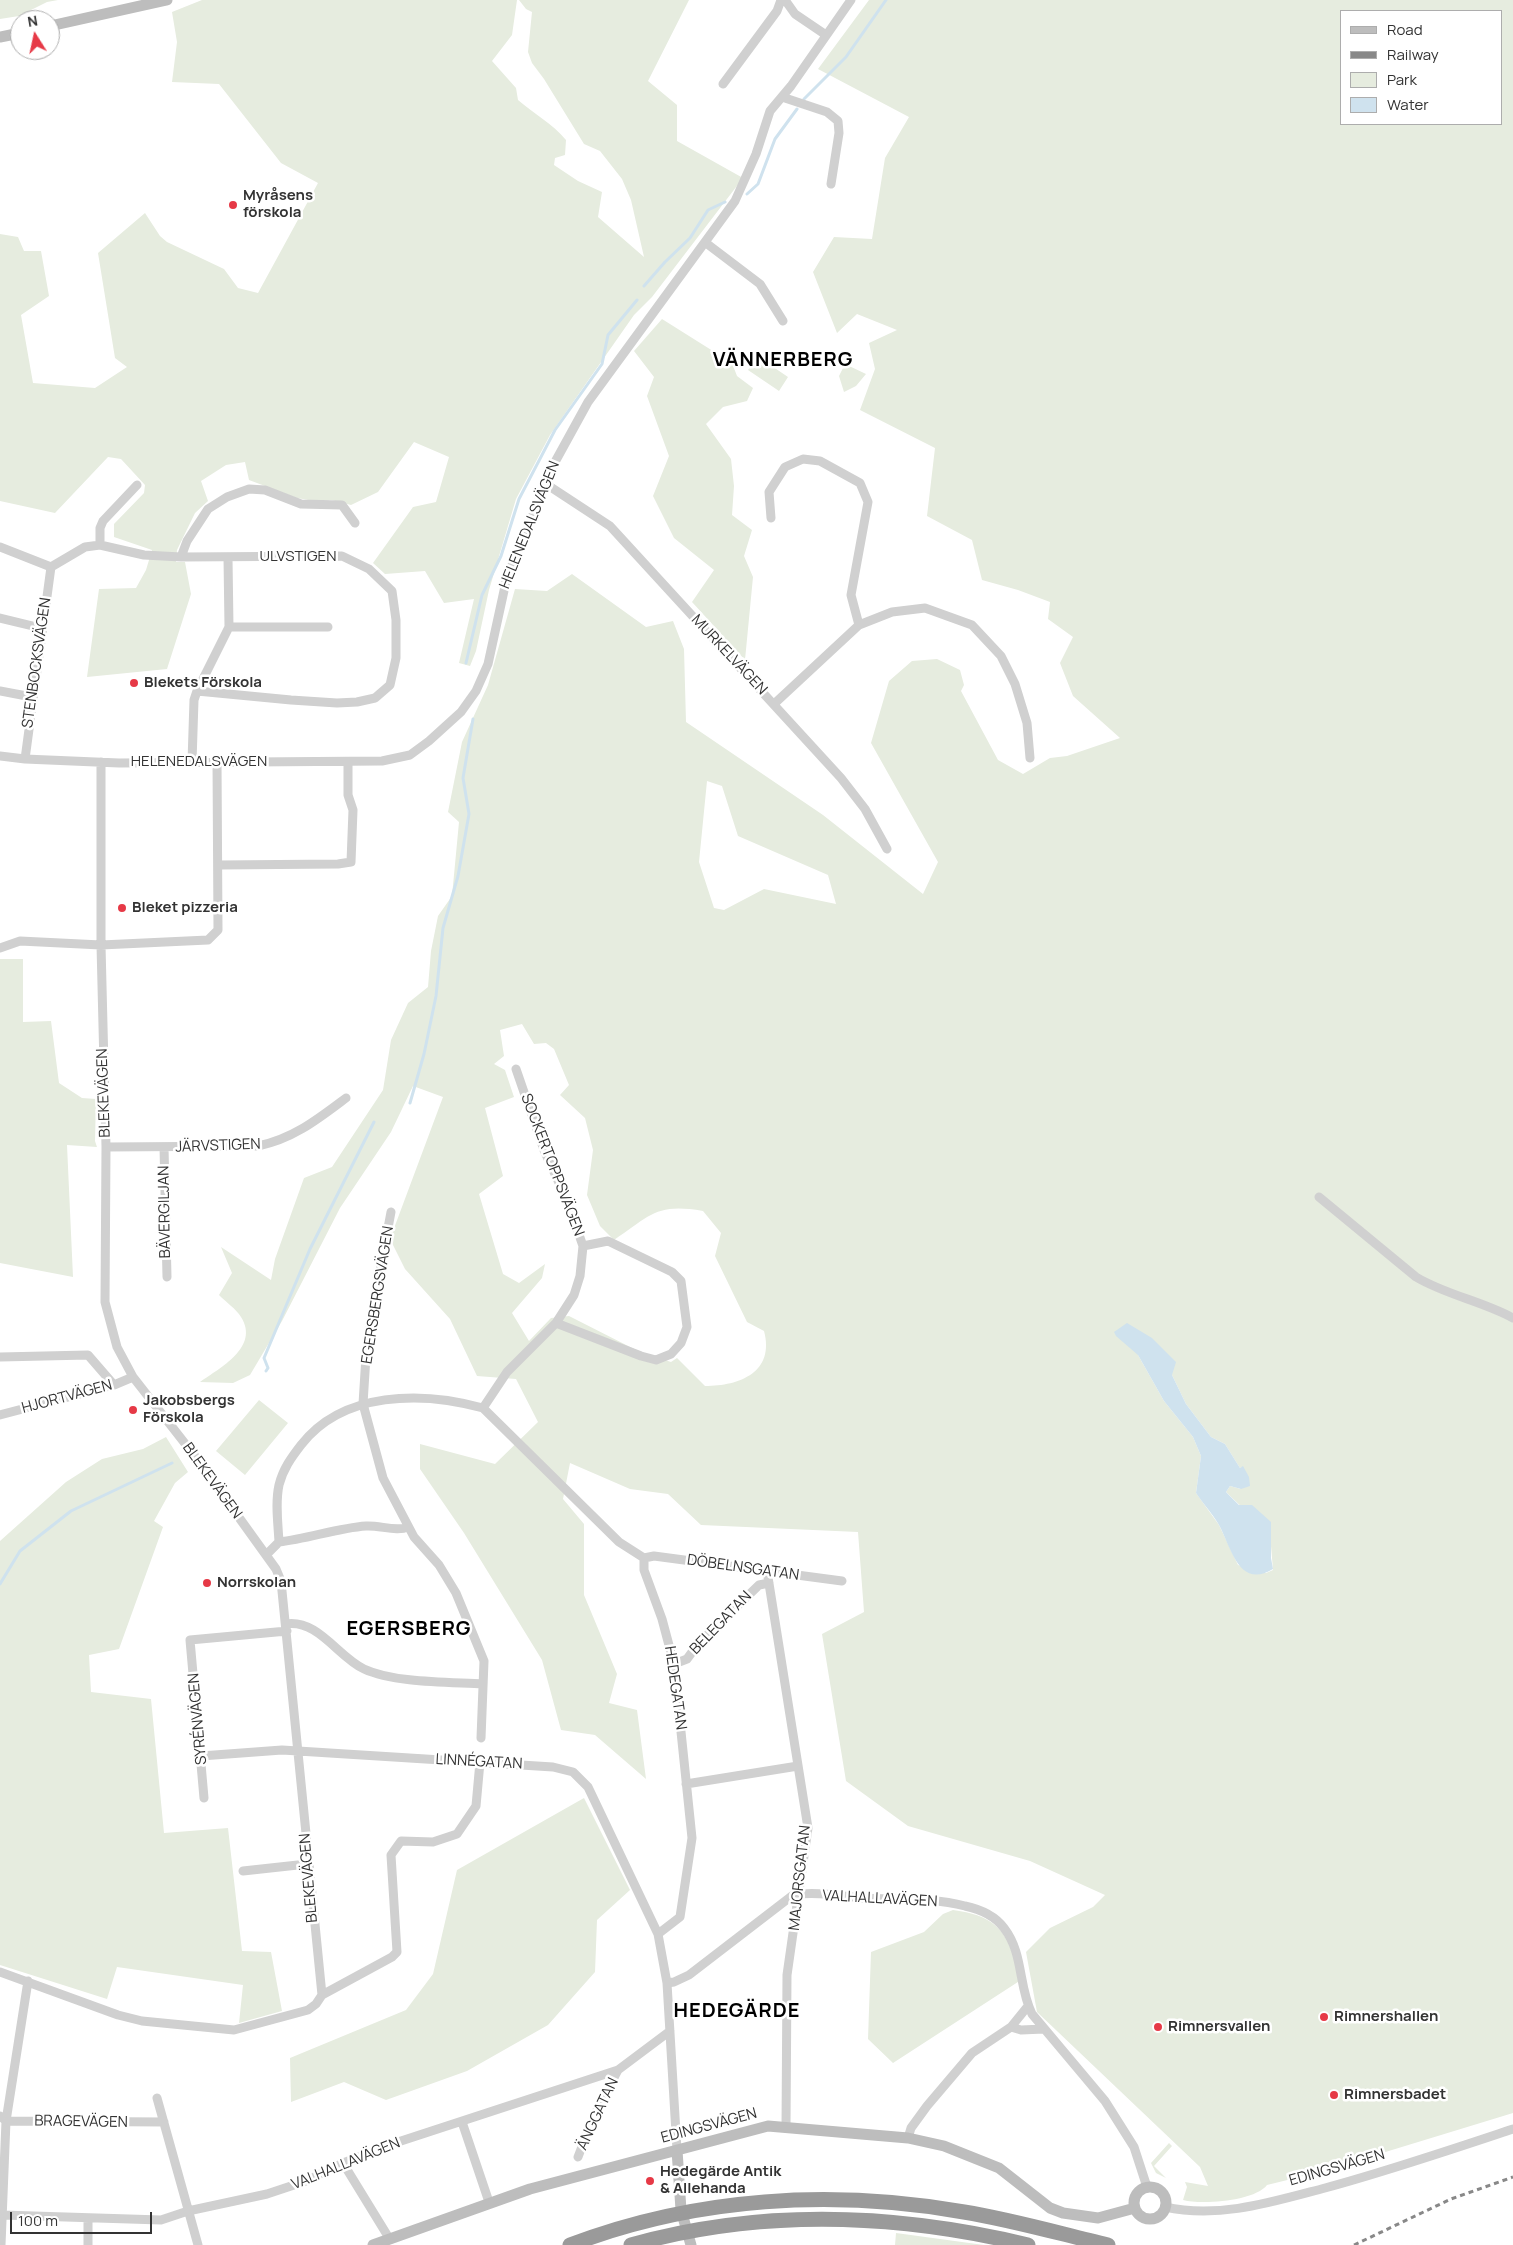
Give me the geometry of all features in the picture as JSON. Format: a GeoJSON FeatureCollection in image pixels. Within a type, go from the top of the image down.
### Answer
{"type":"FeatureCollection","features":[{"type":"Feature","properties":{"kind":"highway"},"geometry":{"type":"LineString","coordinates":[[570,2245],[657,2218],[723,2205],[797,2199],[842,2199],[874,2200],[966,2212],[1108,2245]]}},
{"type":"Feature","properties":{"kind":"highway"},"geometry":{"type":"LineString","coordinates":[[631,2245],[661,2236],[725,2224],[797,2218],[841,2218],[926,2225],[1028,2245]]}},
{"type":"Feature","properties":{"kind":"street"},"geometry":{"type":"LineString","coordinates":[[60,24],[167,0]]}},
{"type":"Feature","properties":{"kind":"street"},"geometry":{"type":"LineString","coordinates":[[723,84],[777,11],[781,0]]}},
{"type":"Feature","properties":{"kind":"street"},"geometry":{"type":"LineString","coordinates":[[785,0],[795,14],[826,35]]}},
{"type":"Feature","properties":{"kind":"street","name":"HELENEDALSVÄGEN"},"geometry":{"type":"LineString","coordinates":[[0,756],[25,760],[102,762],[382,761],[410,755],[452,721],[470,702],[488,664],[507,577],[555,462],[588,402],[735,201],[746,180],[770,111],[851,0]]}},
{"type":"Feature","properties":{"kind":"street"},"geometry":{"type":"LineString","coordinates":[[782,97],[827,112],[838,121],[839,133],[831,184]]}},
{"type":"Feature","properties":{"kind":"street"},"geometry":{"type":"LineString","coordinates":[[706,243],[760,284],[783,322]]}},
{"type":"Feature","properties":{"kind":"street"},"geometry":{"type":"LineString","coordinates":[[771,518],[769,492],[785,466],[803,459],[820,461],[860,483],[868,502],[851,595],[859,625]]}},
{"type":"Feature","properties":{"kind":"street","name":"MURKELVÄGEN"},"geometry":{"type":"LineString","coordinates":[[546,484],[610,526],[847,785],[865,809],[887,848]]}},
{"type":"Feature","properties":{"kind":"street"},"geometry":{"type":"LineString","coordinates":[[100,545],[100,528],[103,521],[137,486]]}},
{"type":"Feature","properties":{"kind":"street"},"geometry":{"type":"LineString","coordinates":[[181,557],[187,541],[208,509],[227,497],[249,489],[265,490],[301,504],[342,505],[355,523]]}},
{"type":"Feature","properties":{"kind":"street","name":"ULVSTIGEN"},"geometry":{"type":"LineString","coordinates":[[51,567],[85,547],[100,545],[144,555],[181,557],[342,556],[369,569],[392,591],[396,620],[396,658],[391,682],[375,698],[357,702],[291,700],[197,691]]}},
{"type":"Feature","properties":{"kind":"street"},"geometry":{"type":"LineString","coordinates":[[0,547],[51,567]]}},
{"type":"Feature","properties":{"kind":"street"},"geometry":{"type":"LineString","coordinates":[[192,762],[194,700],[229,627],[228,558]]}},
{"type":"Feature","properties":{"kind":"street","name":"STENBOCKSVÄGEN"},"geometry":{"type":"LineString","coordinates":[[25,760],[51,567]]}},
{"type":"Feature","properties":{"kind":"street"},"geometry":{"type":"LineString","coordinates":[[774,704],[859,625],[892,612],[926,608],[972,625],[1001,656],[1014,684],[1027,722],[1030,758]]}},
{"type":"Feature","properties":{"kind":"street"},"geometry":{"type":"LineString","coordinates":[[0,618],[42,628]]}},
{"type":"Feature","properties":{"kind":"street"},"geometry":{"type":"LineString","coordinates":[[229,627],[328,627]]}},
{"type":"Feature","properties":{"kind":"street"},"geometry":{"type":"LineString","coordinates":[[0,691],[32,697]]}},
{"type":"Feature","properties":{"kind":"street"},"geometry":{"type":"LineString","coordinates":[[0,948],[20,941],[101,945],[208,940],[218,930],[217,761]]}},
{"type":"Feature","properties":{"kind":"street","name":"BLEKEVÄGEN"},"geometry":{"type":"LineString","coordinates":[[102,762],[101,945],[106,1147],[105,1302],[117,1347],[133,1377],[194,1455],[266,1555],[281,1582],[307,1864],[322,1995]]}},
{"type":"Feature","properties":{"kind":"street"},"geometry":{"type":"LineString","coordinates":[[219,865],[350,862],[353,810],[348,795],[348,762]]}},
{"type":"Feature","properties":{"kind":"street","name":"SOCKERTOPPSVÄGEN"},"geometry":{"type":"LineString","coordinates":[[483,1408],[507,1372],[556,1323],[574,1295],[580,1276],[584,1246],[566,1198],[544,1150],[516,1069]]}},
{"type":"Feature","properties":{"kind":"street","name":"JÄRVSTIGEN"},"geometry":{"type":"LineString","coordinates":[[106,1147],[270,1144],[305,1128],[346,1098]]}},
{"type":"Feature","properties":{"kind":"street","name":"BÄVERGILJAN"},"geometry":{"type":"LineString","coordinates":[[164,1147],[167,1276]]}},
{"type":"Feature","properties":{"kind":"street"},"geometry":{"type":"LineString","coordinates":[[1319,1197],[1416,1276],[1433,1287],[1483,1304],[1513,1318]]}},
{"type":"Feature","properties":{"kind":"street","name":"EGERSBERGSVÄGEN"},"geometry":{"type":"LineString","coordinates":[[391,1212],[367,1340],[363,1404],[383,1478],[408,1527],[439,1565],[456,1593],[481,1651],[484,1661],[480,1738]]}},
{"type":"Feature","properties":{"kind":"street"},"geometry":{"type":"LineString","coordinates":[[556,1323],[640,1356],[656,1360],[671,1354],[681,1343],[688,1327],[681,1281],[672,1272],[608,1241],[584,1246]]}},
{"type":"Feature","properties":{"kind":"street"},"geometry":{"type":"LineString","coordinates":[[0,1357],[88,1355],[114,1385]]}},
{"type":"Feature","properties":{"kind":"street","name":"HJORTVÄGEN"},"geometry":{"type":"LineString","coordinates":[[0,1415],[114,1385],[133,1377]]}},
{"type":"Feature","properties":{"kind":"street"},"geometry":{"type":"LineString","coordinates":[[279,1542],[277,1512],[279,1486],[287,1463],[310,1434],[342,1411],[363,1404],[420,1397],[453,1399],[483,1408],[618,1542],[644,1558]]}},
{"type":"Feature","properties":{"kind":"street"},"geometry":{"type":"LineString","coordinates":[[266,1555],[279,1542],[352,1527],[378,1526],[400,1529],[408,1527]]}},
{"type":"Feature","properties":{"kind":"street","name":"DÖBELNSGATAN"},"geometry":{"type":"LineString","coordinates":[[644,1558],[654,1556],[842,1581]]}},
{"type":"Feature","properties":{"kind":"street","name":"HEDEGATAN"},"geometry":{"type":"LineString","coordinates":[[644,1558],[644,1570],[662,1618],[674,1664],[692,1838],[680,1916],[658,1934]]}},
{"type":"Feature","properties":{"kind":"street","name":"MAJORSGATAN"},"geometry":{"type":"LineString","coordinates":[[767,1572],[808,1828],[788,1975],[786,2127]]}},
{"type":"Feature","properties":{"kind":"street","name":"BELEGATAN"},"geometry":{"type":"LineString","coordinates":[[674,1664],[687,1659],[698,1644],[759,1585],[769,1583]]}},
{"type":"Feature","properties":{"kind":"street"},"geometry":{"type":"LineString","coordinates":[[286,1628],[297,1624],[312,1629],[354,1664],[378,1674],[483,1684]]}},
{"type":"Feature","properties":{"kind":"street","name":"SYRÉNVÄGEN"},"geometry":{"type":"LineString","coordinates":[[204,1798],[190,1640],[286,1628]]}},
{"type":"Feature","properties":{"kind":"street","name":"LINNÉGATAN"},"geometry":{"type":"LineString","coordinates":[[201,1756],[282,1750],[553,1767],[573,1772],[588,1787],[658,1934]]}},
{"type":"Feature","properties":{"kind":"street"},"geometry":{"type":"LineString","coordinates":[[0,1972],[130,2019],[225,2030],[243,2029],[308,2010],[316,2004],[322,1995],[392,1957],[397,1952],[391,1855],[393,1850],[401,1841],[433,1842],[457,1834],[476,1806],[480,1762]]}},
{"type":"Feature","properties":{"kind":"street"},"geometry":{"type":"LineString","coordinates":[[686,1784],[798,1766]]}},
{"type":"Feature","properties":{"kind":"street"},"geometry":{"type":"LineString","coordinates":[[243,1871],[307,1864]]}},
{"type":"Feature","properties":{"kind":"street"},"geometry":{"type":"LineString","coordinates":[[667,1983],[689,1975],[785,1900],[799,1894]]}},
{"type":"Feature","properties":{"kind":"street","name":"VALHALLAVÄGEN"},"geometry":{"type":"LineString","coordinates":[[799,1894],[942,1902],[964,1905],[990,1916],[1003,1926],[1013,1941],[1020,1959],[1028,2006],[1044,2029],[1069,2055],[1105,2101],[1134,2147],[1147,2187]]}},
{"type":"Feature","properties":{"kind":"street"},"geometry":{"type":"LineString","coordinates":[[658,1934],[667,1983],[681,2210],[691,2245]]}},
{"type":"Feature","properties":{"kind":"street"},"geometry":{"type":"LineString","coordinates":[[1,2245],[3,2119],[28,1981]]}},
{"type":"Feature","properties":{"kind":"street"},"geometry":{"type":"LineString","coordinates":[[908,2138],[911,2128],[927,2106],[972,2053],[1011,2027],[1028,2006]]}},
{"type":"Feature","properties":{"kind":"street"},"geometry":{"type":"LineString","coordinates":[[1011,2027],[1021,2030],[1044,2029]]}},
{"type":"Feature","properties":{"kind":"street","name":"VALHALLAVÄGEN"},"geometry":{"type":"LineString","coordinates":[[2,2215],[161,2220],[188,2211],[267,2194],[306,2181],[343,2163],[618,2070],[670,2031]]}},
{"type":"Feature","properties":{"kind":"street","name":"ÄNGGATAN"},"geometry":{"type":"LineString","coordinates":[[578,2157],[593,2118],[618,2070]]}},
{"type":"Feature","properties":{"kind":"street"},"geometry":{"type":"LineString","coordinates":[[157,2098],[198,2245]]}},
{"type":"Feature","properties":{"kind":"street","name":"BRAGEVÄGEN"},"geometry":{"type":"LineString","coordinates":[[3,2119],[164,2122]]}},
{"type":"Feature","properties":{"kind":"street"},"geometry":{"type":"LineString","coordinates":[[462,2122],[489,2202]]}},
{"type":"Feature","properties":{"kind":"street","name":"EDINGSVÄGEN"},"geometry":{"type":"LineString","coordinates":[[373,2245],[489,2202],[572,2177],[757,2128],[786,2127],[908,2138],[944,2146],[999,2168],[1050,2208],[1063,2213],[1098,2218],[1112,2216],[1135,2208]]}},
{"type":"Feature","properties":{"kind":"street","name":"EDINGSVÄGEN"},"geometry":{"type":"LineString","coordinates":[[1165,2207],[1210,2212],[1289,2198],[1359,2179],[1513,2129]]}},
{"type":"Feature","properties":{"kind":"street"},"geometry":{"type":"LineString","coordinates":[[343,2163],[389,2238]]}},
{"type":"Feature","properties":{"kind":"street"},"geometry":{"type":"LineString","coordinates":[[1147,2187],[1155,2188],[1161,2192],[1165,2200],[1165,2207],[1158,2216],[1150,2218],[1142,2216],[1135,2208],[1136,2195],[1147,2187]]}},
{"type":"Feature","properties":{"kind":"street"},"geometry":{"type":"LineString","coordinates":[[88,2219],[88,2245]]}},
{"type":"Feature","properties":{"kind":"green space"},"geometry":{"type":"Polygon","coordinates":[[[0,0],[58,0],[47,2],[31,10],[10,10],[10,17],[0,19],[0,0]]]}},
{"type":"Feature","properties":{"kind":"green space"},"geometry":{"type":"Polygon","coordinates":[[[202,0],[517,0],[512,35],[492,61],[516,88],[518,100],[566,140],[565,155],[555,158],[554,165],[578,181],[602,192],[598,217],[644,257],[631,200],[622,179],[600,151],[584,144],[532,63],[528,52],[532,12],[526,9],[519,0],[689,0],[648,81],[677,105],[677,141],[743,178],[652,297],[634,315],[550,435],[516,499],[489,590],[476,651],[470,666],[459,663],[474,599],[444,603],[425,571],[385,574],[373,563],[413,507],[436,502],[449,457],[414,442],[378,492],[351,505],[332,500],[314,501],[297,498],[249,480],[245,462],[226,465],[201,481],[208,501],[195,513],[177,550],[176,562],[185,562],[191,594],[167,669],[87,677],[99,589],[136,588],[146,570],[152,550],[114,537],[114,524],[144,493],[145,485],[121,459],[108,457],[55,513],[0,501],[0,234],[18,237],[24,251],[41,251],[49,296],[21,315],[33,383],[95,388],[127,367],[115,358],[98,253],[145,213],[160,236],[167,242],[224,269],[238,288],[258,293],[318,183],[281,163],[219,84],[172,82],[177,42],[172,12],[202,0]]]}},
{"type":"Feature","properties":{"kind":"green space"},"geometry":{"type":"Polygon","coordinates":[[[869,0],[1513,0],[1513,2113],[1320,2172],[1267,2185],[1251,2195],[1215,2202],[1183,2200],[1187,2187],[1185,2182],[1208,2186],[1200,2167],[1037,2012],[1026,1952],[1050,1928],[1093,1907],[1105,1895],[1030,1861],[908,1826],[846,1781],[822,1634],[864,1612],[858,1532],[701,1525],[668,1494],[630,1489],[570,1463],[563,1499],[584,1524],[584,1595],[617,1674],[609,1703],[637,1710],[646,1779],[595,1735],[561,1730],[542,1660],[464,1533],[420,1469],[420,1444],[495,1464],[538,1422],[516,1379],[477,1376],[450,1319],[405,1269],[390,1239],[443,1097],[413,1086],[391,1132],[340,1208],[282,1321],[250,1375],[233,1383],[200,1382],[235,1356],[242,1347],[245,1338],[246,1328],[241,1317],[219,1295],[232,1273],[221,1247],[271,1280],[275,1259],[304,1178],[332,1167],[383,1090],[391,1040],[408,1003],[428,987],[431,951],[438,916],[452,896],[459,822],[448,812],[462,742],[488,685],[515,589],[547,591],[572,574],[646,627],[673,621],[684,649],[686,722],[823,815],[923,894],[938,862],[871,743],[889,681],[912,661],[937,659],[960,670],[964,685],[961,691],[998,760],[1023,774],[1050,758],[1067,756],[1120,738],[1073,696],[1060,663],[1073,637],[1048,619],[1050,602],[1018,590],[982,580],[972,540],[927,516],[935,448],[860,410],[875,369],[869,343],[897,330],[857,314],[837,333],[813,272],[834,237],[872,239],[885,158],[909,117],[818,69],[869,0]],[[707,781],[699,862],[714,908],[724,910],[764,889],[836,904],[828,875],[738,836],[722,786],[707,781]],[[522,1024],[500,1030],[504,1056],[494,1064],[505,1070],[514,1097],[485,1108],[503,1176],[479,1194],[503,1274],[519,1283],[545,1264],[542,1278],[512,1313],[529,1341],[551,1318],[569,1316],[638,1351],[671,1362],[677,1358],[705,1386],[731,1383],[752,1374],[764,1357],[766,1345],[764,1331],[747,1322],[715,1256],[721,1233],[703,1211],[687,1209],[664,1210],[655,1213],[614,1240],[600,1226],[587,1195],[593,1150],[585,1118],[560,1095],[569,1085],[554,1049],[546,1043],[534,1044],[522,1024]],[[1138,1355],[1164,1401],[1193,1437],[1201,1456],[1196,1493],[1219,1525],[1238,1565],[1266,1573],[1273,1570],[1270,1534],[1226,1492],[1230,1486],[1241,1489],[1243,1467],[1240,1468],[1225,1444],[1211,1437],[1186,1404],[1172,1375],[1138,1355]]]}},
{"type":"Feature","properties":{"kind":"green space"},"geometry":{"type":"Polygon","coordinates":[[[662,319],[732,363],[737,376],[753,388],[747,401],[723,407],[706,424],[731,459],[734,486],[732,515],[752,530],[744,556],[753,577],[745,660],[692,602],[714,570],[674,538],[653,496],[669,456],[647,396],[654,377],[634,351],[662,319]]]}},
{"type":"Feature","properties":{"kind":"green space"},"geometry":{"type":"Polygon","coordinates":[[[757,356],[788,377],[779,391],[748,370],[757,356]]]}},
{"type":"Feature","properties":{"kind":"green space"},"geometry":{"type":"Polygon","coordinates":[[[845,364],[866,374],[856,386],[844,392],[839,376],[845,364]]]}},
{"type":"Feature","properties":{"kind":"green space"},"geometry":{"type":"Polygon","coordinates":[[[0,959],[23,959],[23,1022],[51,1021],[59,1083],[82,1098],[96,1099],[95,1141],[97,1147],[67,1145],[73,1277],[0,1263],[0,959]]]}},
{"type":"Feature","properties":{"kind":"green space"},"geometry":{"type":"Polygon","coordinates":[[[259,1400],[288,1423],[245,1475],[216,1451],[259,1400]]]}},
{"type":"Feature","properties":{"kind":"green space"},"geometry":{"type":"Polygon","coordinates":[[[166,1437],[188,1472],[175,1483],[154,1521],[163,1527],[119,1649],[89,1655],[91,1692],[151,1699],[164,1833],[228,1828],[242,1951],[271,1952],[282,2011],[239,2023],[243,1985],[117,1967],[107,1999],[0,1965],[0,1541],[66,1482],[102,1459],[143,1449],[166,1437]]]}},
{"type":"Feature","properties":{"kind":"green space"},"geometry":{"type":"Polygon","coordinates":[[[584,1798],[630,1890],[597,1920],[595,1972],[548,2025],[467,2071],[386,2100],[344,2082],[291,2102],[290,2058],[406,2010],[433,1974],[457,1870],[584,1798]]]}},
{"type":"Feature","properties":{"kind":"green space"},"geometry":{"type":"Polygon","coordinates":[[[953,1910],[983,1918],[994,1924],[1001,1931],[1012,1952],[1021,1980],[893,2063],[868,2039],[871,1952],[924,1932],[943,1914],[953,1910]]]}},
{"type":"Feature","properties":{"kind":"green space"},"geometry":{"type":"Polygon","coordinates":[[[1169,2143],[1172,2146],[1154,2166],[1166,2178],[1156,2173],[1151,2163],[1169,2143]]]}},
{"type":"Feature","properties":{"kind":"green space"},"geometry":{"type":"Polygon","coordinates":[[[896,2233],[984,2245],[895,2245],[896,2233]]]}},
{"type":"Feature","properties":{"kind":"water"},"geometry":{"type":"Polygon","coordinates":[[[1127,1323],[1152,1338],[1176,1362],[1172,1375],[1186,1404],[1211,1437],[1225,1444],[1240,1468],[1243,1466],[1249,1477],[1250,1486],[1241,1489],[1230,1486],[1226,1492],[1239,1505],[1252,1505],[1271,1522],[1271,1558],[1273,1569],[1261,1574],[1252,1574],[1244,1570],[1232,1554],[1217,1521],[1196,1493],[1201,1456],[1193,1437],[1164,1401],[1138,1355],[1116,1336],[1114,1332],[1127,1323]]]}},
{"type":"Feature","properties":{"kind":"waterway"},"geometry":{"type":"LineString","coordinates":[[804,99],[846,57],[886,0]]}},
{"type":"Feature","properties":{"kind":"waterway"},"geometry":{"type":"LineString","coordinates":[[747,194],[758,184],[775,139],[797,109]]}},
{"type":"Feature","properties":{"kind":"waterway"},"geometry":{"type":"LineString","coordinates":[[644,286],[690,238],[708,210],[725,202]]}},
{"type":"Feature","properties":{"kind":"waterway"},"geometry":{"type":"LineString","coordinates":[[466,663],[482,595],[501,556],[519,499],[555,430],[602,364],[608,335],[637,300]]}},
{"type":"Feature","properties":{"kind":"waterway"},"geometry":{"type":"LineString","coordinates":[[410,1103],[424,1054],[436,996],[443,928],[458,876],[469,814],[463,778],[473,719]]}},
{"type":"Feature","properties":{"kind":"waterway"},"geometry":{"type":"LineString","coordinates":[[266,1371],[268,1368],[264,1358],[310,1249],[374,1122]]}},
{"type":"Feature","properties":{"kind":"waterway"},"geometry":{"type":"LineString","coordinates":[[0,1584],[20,1551],[71,1511],[172,1463]]}},
{"type":"Feature","properties":{"kind":"railway"},"geometry":{"type":"LineString","coordinates":[[1354,2245],[1451,2199],[1513,2177]]}},
{"type":"Feature","properties":{"kind":"place","name":"Myråsens förskola"},"geometry":{"type":"Point","coordinates":[233,205]}},
{"type":"Feature","properties":{"kind":"place","name":"Blekets Förskola"},"geometry":{"type":"Point","coordinates":[134,683]}},
{"type":"Feature","properties":{"kind":"place","name":"Bleket pizzeria"},"geometry":{"type":"Point","coordinates":[122,908]}},
{"type":"Feature","properties":{"kind":"place","name":"Jakobsbergs Förskola"},"geometry":{"type":"Point","coordinates":[133,1410]}},
{"type":"Feature","properties":{"kind":"place","name":"Norrskolan"},"geometry":{"type":"Point","coordinates":[207,1583]}},
{"type":"Feature","properties":{"kind":"place","name":"Rimnershallen"},"geometry":{"type":"Point","coordinates":[1324,2017]}},
{"type":"Feature","properties":{"kind":"place","name":"Rimnersvallen"},"geometry":{"type":"Point","coordinates":[1158,2027]}},
{"type":"Feature","properties":{"kind":"place","name":"Rimnersbadet"},"geometry":{"type":"Point","coordinates":[1334,2095]}},
{"type":"Feature","properties":{"kind":"place","name":"Hedegärde Antik & Allehanda"},"geometry":{"type":"Point","coordinates":[650,2181]}},
{"type":"Feature","properties":{"kind":"district","name":"VÄNNERBERG"},"geometry":{"type":"Point","coordinates":[783,360]}},
{"type":"Feature","properties":{"kind":"district","name":"EGERSBERG"},"geometry":{"type":"Point","coordinates":[409,1629]}},
{"type":"Feature","properties":{"kind":"district","name":"HEDEGÄRDE"},"geometry":{"type":"Point","coordinates":[737,2011]}}]}
